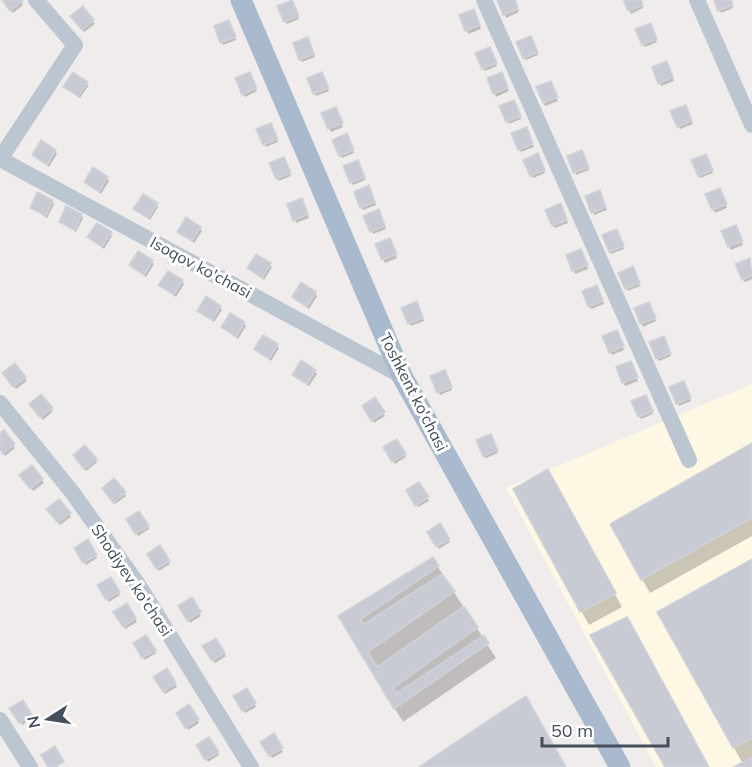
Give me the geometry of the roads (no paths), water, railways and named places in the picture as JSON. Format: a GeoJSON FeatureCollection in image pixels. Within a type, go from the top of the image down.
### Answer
{"type":"FeatureCollection","features":[{"type":"Feature","properties":{"kind":"main road","name":"Toshkent ko'chasi"},"geometry":{"type":"LineString","coordinates":[[241,0],[402,376],[620,767]]}},
{"type":"Feature","properties":{"kind":"street"},"geometry":{"type":"LineString","coordinates":[[0,159],[75,45],[36,0]]}},
{"type":"Feature","properties":{"kind":"street"},"geometry":{"type":"LineString","coordinates":[[484,0],[689,460]]}},
{"type":"Feature","properties":{"kind":"street"},"geometry":{"type":"LineString","coordinates":[[697,0],[752,125]]}},
{"type":"Feature","properties":{"kind":"street","name":"Isoqov ko'chasi"},"geometry":{"type":"LineString","coordinates":[[0,159],[402,376]]}},
{"type":"Feature","properties":{"kind":"street","name":"Shodiyev ko'chasi"},"geometry":{"type":"LineString","coordinates":[[0,403],[72,492],[139,586],[251,767]]}},
{"type":"Feature","properties":{"kind":"street"},"geometry":{"type":"LineString","coordinates":[[0,720],[30,767]]}}]}
